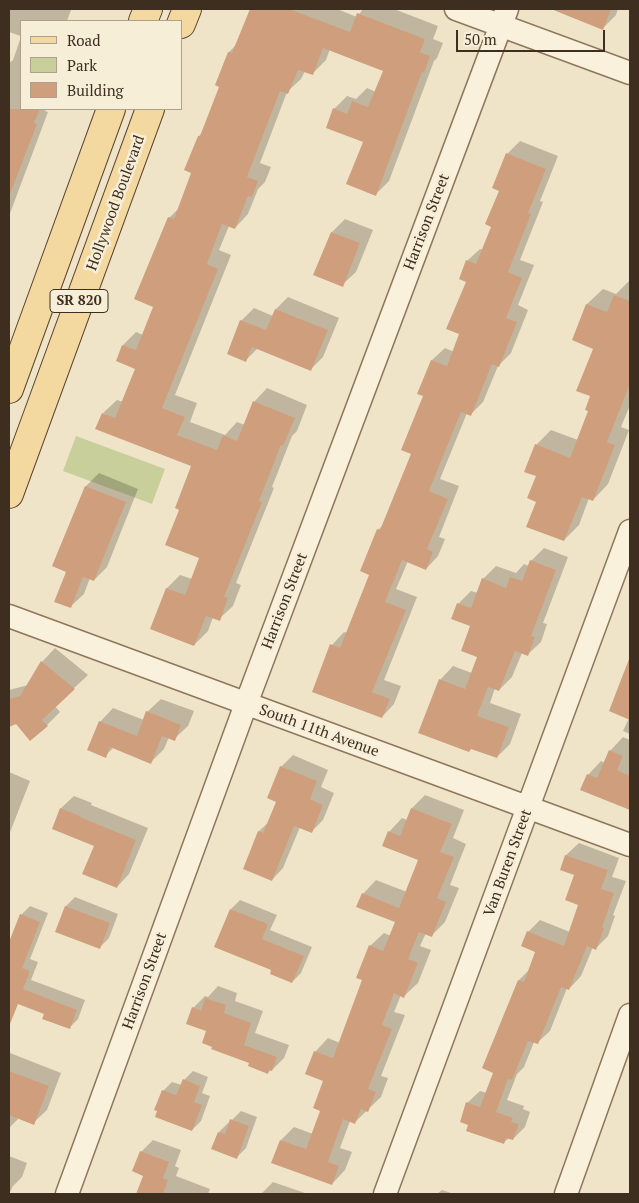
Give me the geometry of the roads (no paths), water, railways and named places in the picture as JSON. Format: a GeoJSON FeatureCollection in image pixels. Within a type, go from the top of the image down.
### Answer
{"type":"FeatureCollection","features":[{"type":"Feature","properties":{"kind":"main road"},"geometry":{"type":"LineString","coordinates":[[182,22],[187,9]]}},
{"type":"Feature","properties":{"kind":"main road","name":"SR 820"},"geometry":{"type":"LineString","coordinates":[[9,390],[111,110]]}},
{"type":"Feature","properties":{"kind":"main road","name":"Hollywood Boulevard"},"geometry":{"type":"LineString","coordinates":[[9,494],[150,110]]}},
{"type":"Feature","properties":{"kind":"street"},"geometry":{"type":"LineString","coordinates":[[456,9],[504,17],[630,73]]}},
{"type":"Feature","properties":{"kind":"street","name":"Harrison Street"},"geometry":{"type":"LineString","coordinates":[[67,1194],[246,704],[504,17]]}},
{"type":"Feature","properties":{"kind":"street","name":"Van Buren Street"},"geometry":{"type":"LineString","coordinates":[[386,1194],[630,532]]}},
{"type":"Feature","properties":{"kind":"street","name":"South 11th Avenue"},"geometry":{"type":"LineString","coordinates":[[9,616],[630,845]]}},
{"type":"Feature","properties":{"kind":"street"},"geometry":{"type":"LineString","coordinates":[[566,1194],[630,1015]]}}]}
